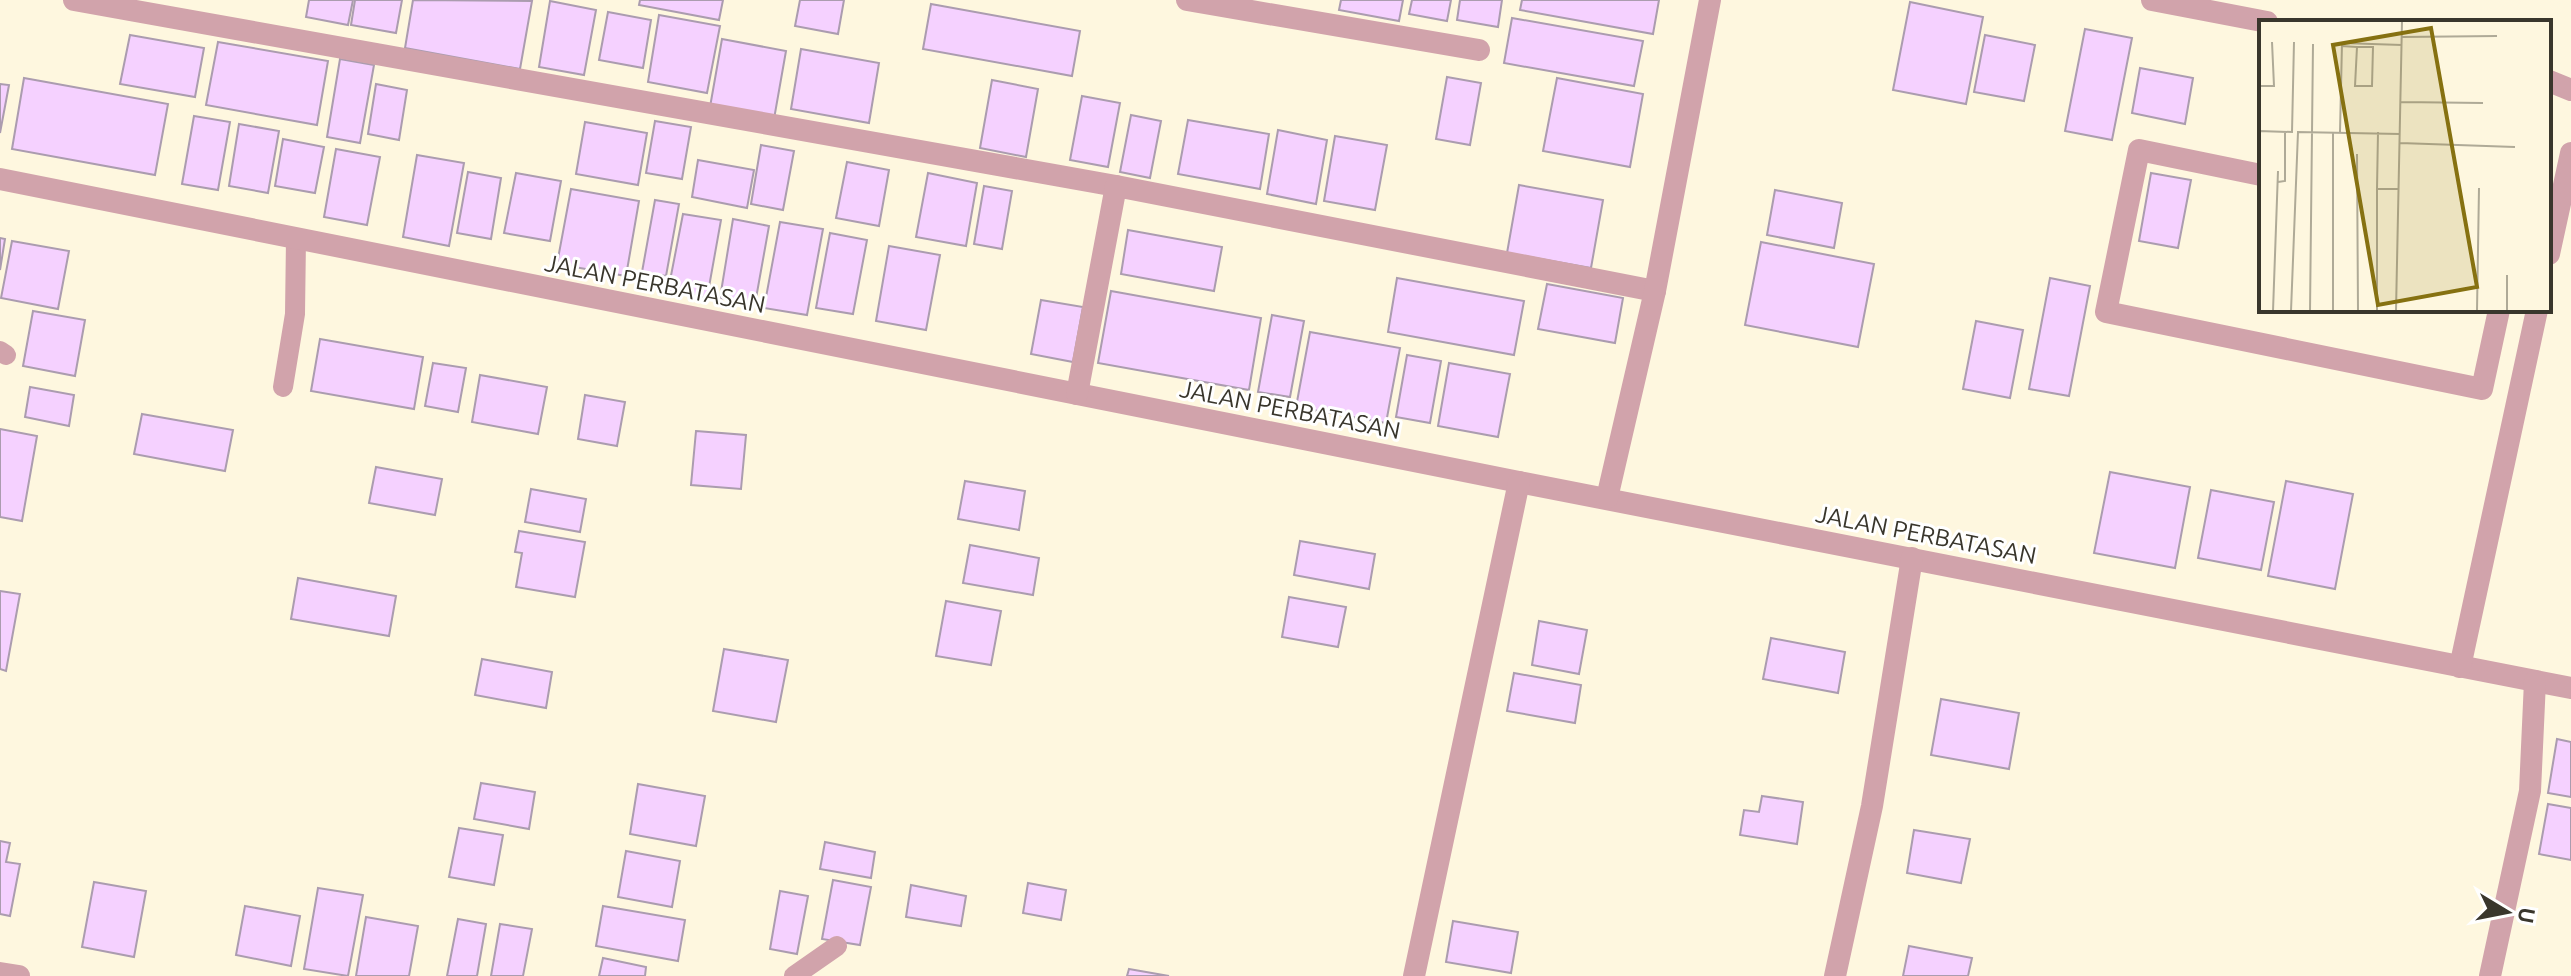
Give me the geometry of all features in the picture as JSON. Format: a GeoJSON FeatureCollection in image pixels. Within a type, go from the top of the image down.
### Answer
{"type":"FeatureCollection","features":[{"type":"Feature","properties":{"kind":"street"},"geometry":{"type":"LineString","coordinates":[[74,0],[1116,186],[1655,291]]}},
{"type":"Feature","properties":{"kind":"street"},"geometry":{"type":"LineString","coordinates":[[1187,0],[1479,50]]}},
{"type":"Feature","properties":{"kind":"street"},"geometry":{"type":"LineString","coordinates":[[1607,498],[1655,291],[1710,0]]}},
{"type":"Feature","properties":{"kind":"street"},"geometry":{"type":"LineString","coordinates":[[2152,0],[2259,20]]}},
{"type":"Feature","properties":{"kind":"street"},"geometry":{"type":"LineString","coordinates":[[2551,82],[2571,90]]}},
{"type":"Feature","properties":{"kind":"street"},"geometry":{"type":"LineString","coordinates":[[2259,175],[2139,150],[2106,312],[2482,389],[2499,312]]}},
{"type":"Feature","properties":{"kind":"street"},"geometry":{"type":"LineString","coordinates":[[2551,245],[2571,153]]}},
{"type":"Feature","properties":{"kind":"street","name":"JALAN PERBATASAN"},"geometry":{"type":"LineString","coordinates":[[0,179],[2571,688]]}},
{"type":"Feature","properties":{"kind":"street"},"geometry":{"type":"LineString","coordinates":[[1077,394],[1116,186]]}},
{"type":"Feature","properties":{"kind":"street"},"geometry":{"type":"LineString","coordinates":[[2460,667],[2537,312]]}},
{"type":"Feature","properties":{"kind":"street"},"geometry":{"type":"LineString","coordinates":[[1414,976],[1519,482]]}},
{"type":"Feature","properties":{"kind":"street"},"geometry":{"type":"LineString","coordinates":[[1835,976],[1872,806],[1912,558]]}},
{"type":"Feature","properties":{"kind":"street"},"geometry":{"type":"LineString","coordinates":[[2490,976],[2530,791],[2535,681]]}},
{"type":"Feature","properties":{"kind":"street"},"geometry":{"type":"LineString","coordinates":[[0,973],[19,976]]}},
{"type":"Feature","properties":{"kind":"lane"},"geometry":{"type":"LineString","coordinates":[[283,387],[295,314],[296,239]]}},
{"type":"Feature","properties":{"kind":"lane"},"geometry":{"type":"LineString","coordinates":[[794,976],[837,946]]}},
{"type":"Feature","properties":{"kind":"building"},"geometry":{"type":"Polygon","coordinates":[[[309,0],[353,0],[348,25],[306,17],[309,0]]]}},
{"type":"Feature","properties":{"kind":"building"},"geometry":{"type":"Polygon","coordinates":[[[355,0],[402,0],[396,33],[351,25],[355,0]]]}},
{"type":"Feature","properties":{"kind":"building"},"geometry":{"type":"Polygon","coordinates":[[[413,0],[532,1],[520,69],[405,48],[413,0]]]}},
{"type":"Feature","properties":{"kind":"building"},"geometry":{"type":"Polygon","coordinates":[[[640,0],[723,0],[719,20],[639,5],[640,0]]]}},
{"type":"Feature","properties":{"kind":"building"},"geometry":{"type":"Polygon","coordinates":[[[800,0],[844,0],[838,34],[795,26],[800,0]]]}},
{"type":"Feature","properties":{"kind":"building"},"geometry":{"type":"Polygon","coordinates":[[[1341,0],[1403,0],[1399,21],[1339,10],[1341,0]]]}},
{"type":"Feature","properties":{"kind":"building"},"geometry":{"type":"Polygon","coordinates":[[[1412,0],[1451,0],[1447,21],[1409,14],[1412,0]]]}},
{"type":"Feature","properties":{"kind":"building"},"geometry":{"type":"Polygon","coordinates":[[[1460,0],[1502,0],[1498,27],[1457,20],[1460,0]]]}},
{"type":"Feature","properties":{"kind":"building"},"geometry":{"type":"Polygon","coordinates":[[[1522,0],[1659,0],[1653,34],[1520,10],[1522,0]]]}},
{"type":"Feature","properties":{"kind":"building"},"geometry":{"type":"Polygon","coordinates":[[[550,1],[596,10],[584,75],[539,67],[550,1]]]}},
{"type":"Feature","properties":{"kind":"building"},"geometry":{"type":"Polygon","coordinates":[[[1910,2],[1983,17],[1966,104],[1893,90],[1910,2]]]}},
{"type":"Feature","properties":{"kind":"building"},"geometry":{"type":"Polygon","coordinates":[[[931,4],[1080,31],[1072,76],[923,49],[931,4]]]}},
{"type":"Feature","properties":{"kind":"building"},"geometry":{"type":"Polygon","coordinates":[[[608,12],[651,20],[643,68],[599,60],[608,12]]]}},
{"type":"Feature","properties":{"kind":"building"},"geometry":{"type":"Polygon","coordinates":[[[659,15],[720,26],[707,93],[648,82],[659,15]]]}},
{"type":"Feature","properties":{"kind":"building"},"geometry":{"type":"Polygon","coordinates":[[[1512,18],[1643,41],[1634,86],[1504,63],[1512,18]]]}},
{"type":"Feature","properties":{"kind":"building"},"geometry":{"type":"Polygon","coordinates":[[[2085,29],[2132,38],[2112,140],[2065,131],[2085,29]]]}},
{"type":"Feature","properties":{"kind":"building"},"geometry":{"type":"Polygon","coordinates":[[[130,35],[204,48],[195,97],[120,84],[130,35]]]}},
{"type":"Feature","properties":{"kind":"building"},"geometry":{"type":"Polygon","coordinates":[[[1985,35],[2035,45],[2024,101],[1974,92],[1985,35]]]}},
{"type":"Feature","properties":{"kind":"building"},"geometry":{"type":"Polygon","coordinates":[[[722,39],[786,51],[774,119],[710,107],[722,39]]]}},
{"type":"Feature","properties":{"kind":"building"},"geometry":{"type":"Polygon","coordinates":[[[218,42],[328,61],[317,125],[206,105],[218,42]]]}},
{"type":"Feature","properties":{"kind":"building"},"geometry":{"type":"Polygon","coordinates":[[[801,49],[879,63],[869,123],[791,109],[801,49]]]}},
{"type":"Feature","properties":{"kind":"building"},"geometry":{"type":"Polygon","coordinates":[[[340,59],[374,65],[360,143],[327,137],[340,59]]]}},
{"type":"Feature","properties":{"kind":"building"},"geometry":{"type":"Polygon","coordinates":[[[2140,68],[2193,78],[2185,124],[2132,113],[2140,68]]]}},
{"type":"Feature","properties":{"kind":"building"},"geometry":{"type":"Polygon","coordinates":[[[1447,77],[1481,83],[1470,145],[1436,139],[1447,77]]]}},
{"type":"Feature","properties":{"kind":"building"},"geometry":{"type":"Polygon","coordinates":[[[24,78],[168,104],[155,175],[12,149],[24,78]]]}},
{"type":"Feature","properties":{"kind":"building"},"geometry":{"type":"Polygon","coordinates":[[[1557,78],[1643,94],[1630,167],[1543,151],[1557,78]]]}},
{"type":"Feature","properties":{"kind":"building"},"geometry":{"type":"Polygon","coordinates":[[[992,80],[1038,89],[1026,157],[980,148],[992,80]]]}},
{"type":"Feature","properties":{"kind":"building"},"geometry":{"type":"Polygon","coordinates":[[[0,84],[9,85],[0,133],[0,84]]]}},
{"type":"Feature","properties":{"kind":"building"},"geometry":{"type":"Polygon","coordinates":[[[376,84],[407,90],[399,140],[368,134],[376,84]]]}},
{"type":"Feature","properties":{"kind":"building"},"geometry":{"type":"Polygon","coordinates":[[[1082,96],[1120,103],[1108,167],[1070,160],[1082,96]]]}},
{"type":"Feature","properties":{"kind":"building"},"geometry":{"type":"Polygon","coordinates":[[[1131,115],[1161,121],[1150,178],[1120,172],[1131,115]]]}},
{"type":"Feature","properties":{"kind":"building"},"geometry":{"type":"Polygon","coordinates":[[[194,116],[230,122],[218,190],[182,184],[194,116]]]}},
{"type":"Feature","properties":{"kind":"building"},"geometry":{"type":"Polygon","coordinates":[[[1188,120],[1269,134],[1260,189],[1178,174],[1188,120]]]}},
{"type":"Feature","properties":{"kind":"building"},"geometry":{"type":"Polygon","coordinates":[[[655,121],[691,127],[682,179],[646,173],[655,121]]]}},
{"type":"Feature","properties":{"kind":"building"},"geometry":{"type":"Polygon","coordinates":[[[585,122],[647,133],[638,185],[576,174],[585,122]]]}},
{"type":"Feature","properties":{"kind":"building"},"geometry":{"type":"Polygon","coordinates":[[[239,124],[279,131],[268,193],[229,186],[239,124]]]}},
{"type":"Feature","properties":{"kind":"building"},"geometry":{"type":"Polygon","coordinates":[[[1278,130],[1327,140],[1316,204],[1267,194],[1278,130]]]}},
{"type":"Feature","properties":{"kind":"building"},"geometry":{"type":"Polygon","coordinates":[[[1335,136],[1387,145],[1375,210],[1324,201],[1335,136]]]}},
{"type":"Feature","properties":{"kind":"building"},"geometry":{"type":"Polygon","coordinates":[[[283,139],[324,147],[315,193],[275,186],[283,139]]]}},
{"type":"Feature","properties":{"kind":"building"},"geometry":{"type":"Polygon","coordinates":[[[761,145],[794,151],[783,210],[751,204],[761,145]]]}},
{"type":"Feature","properties":{"kind":"building"},"geometry":{"type":"Polygon","coordinates":[[[336,149],[380,157],[367,225],[324,217],[336,149]]]}},
{"type":"Feature","properties":{"kind":"building"},"geometry":{"type":"Polygon","coordinates":[[[417,155],[464,163],[449,246],[403,237],[417,155]]]}},
{"type":"Feature","properties":{"kind":"building"},"geometry":{"type":"Polygon","coordinates":[[[698,160],[754,170],[747,208],[692,197],[698,160]]]}},
{"type":"Feature","properties":{"kind":"building"},"geometry":{"type":"Polygon","coordinates":[[[847,162],[889,170],[879,226],[836,218],[847,162]]]}},
{"type":"Feature","properties":{"kind":"building"},"geometry":{"type":"Polygon","coordinates":[[[468,172],[501,178],[491,239],[457,233],[468,172]]]}},
{"type":"Feature","properties":{"kind":"building"},"geometry":{"type":"Polygon","coordinates":[[[516,173],[561,181],[550,241],[504,233],[516,173]]]}},
{"type":"Feature","properties":{"kind":"building"},"geometry":{"type":"Polygon","coordinates":[[[928,173],[977,183],[966,246],[916,237],[928,173]]]}},
{"type":"Feature","properties":{"kind":"building"},"geometry":{"type":"Polygon","coordinates":[[[2151,173],[2191,180],[2178,248],[2139,241],[2151,173]]]}},
{"type":"Feature","properties":{"kind":"building"},"geometry":{"type":"Polygon","coordinates":[[[1519,185],[1603,200],[1591,268],[1507,253],[1519,185]]]}},
{"type":"Feature","properties":{"kind":"building"},"geometry":{"type":"Polygon","coordinates":[[[984,186],[1012,191],[1002,249],[974,244],[984,186]]]}},
{"type":"Feature","properties":{"kind":"building"},"geometry":{"type":"Polygon","coordinates":[[[571,189],[639,201],[626,276],[557,264],[571,189]]]}},
{"type":"Feature","properties":{"kind":"building"},"geometry":{"type":"Polygon","coordinates":[[[1775,190],[1842,203],[1834,248],[1767,235],[1775,190]]]}},
{"type":"Feature","properties":{"kind":"building"},"geometry":{"type":"Polygon","coordinates":[[[655,200],[679,204],[666,276],[642,272],[655,200]]]}},
{"type":"Feature","properties":{"kind":"building"},"geometry":{"type":"Polygon","coordinates":[[[683,214],[721,220],[707,298],[668,291],[683,214]]]}},
{"type":"Feature","properties":{"kind":"building"},"geometry":{"type":"Polygon","coordinates":[[[733,219],[769,226],[755,304],[720,298],[733,219]]]}},
{"type":"Feature","properties":{"kind":"building"},"geometry":{"type":"Polygon","coordinates":[[[780,222],[823,229],[807,315],[764,308],[780,222]]]}},
{"type":"Feature","properties":{"kind":"building"},"geometry":{"type":"Polygon","coordinates":[[[1128,230],[1222,247],[1214,291],[1121,274],[1128,230]]]}},
{"type":"Feature","properties":{"kind":"building"},"geometry":{"type":"Polygon","coordinates":[[[830,233],[867,240],[853,314],[816,308],[830,233]]]}},
{"type":"Feature","properties":{"kind":"building"},"geometry":{"type":"Polygon","coordinates":[[[0,238],[5,239],[0,270],[0,238]]]}},
{"type":"Feature","properties":{"kind":"building"},"geometry":{"type":"Polygon","coordinates":[[[12,241],[69,251],[58,309],[1,298],[12,241]]]}},
{"type":"Feature","properties":{"kind":"building"},"geometry":{"type":"Polygon","coordinates":[[[1761,242],[1874,264],[1858,347],[1745,325],[1761,242]]]}},
{"type":"Feature","properties":{"kind":"building"},"geometry":{"type":"Polygon","coordinates":[[[889,246],[940,255],[926,330],[876,321],[889,246]]]}},
{"type":"Feature","properties":{"kind":"building"},"geometry":{"type":"Polygon","coordinates":[[[1397,278],[1524,301],[1514,355],[1388,332],[1397,278]]]}},
{"type":"Feature","properties":{"kind":"building"},"geometry":{"type":"Polygon","coordinates":[[[2050,278],[2090,286],[2069,396],[2029,389],[2050,278]]]}},
{"type":"Feature","properties":{"kind":"building"},"geometry":{"type":"Polygon","coordinates":[[[1547,284],[1623,298],[1615,343],[1538,329],[1547,284]]]}},
{"type":"Feature","properties":{"kind":"building"},"geometry":{"type":"Polygon","coordinates":[[[1111,291],[1261,318],[1249,390],[1098,363],[1111,291]]]}},
{"type":"Feature","properties":{"kind":"building"},"geometry":{"type":"Polygon","coordinates":[[[1041,300],[1083,307],[1073,362],[1031,354],[1041,300]]]}},
{"type":"Feature","properties":{"kind":"building"},"geometry":{"type":"Polygon","coordinates":[[[33,311],[85,320],[75,376],[23,366],[33,311]]]}},
{"type":"Feature","properties":{"kind":"building"},"geometry":{"type":"Polygon","coordinates":[[[1272,315],[1304,321],[1290,397],[1258,392],[1272,315]]]}},
{"type":"Feature","properties":{"kind":"building"},"geometry":{"type":"Polygon","coordinates":[[[1976,321],[2023,330],[2010,398],[1963,389],[1976,321]]]}},
{"type":"Feature","properties":{"kind":"building"},"geometry":{"type":"Polygon","coordinates":[[[1310,332],[1400,348],[1386,423],[1296,407],[1310,332]]]}},
{"type":"Feature","properties":{"kind":"building"},"geometry":{"type":"Polygon","coordinates":[[[320,339],[423,357],[414,409],[311,391],[320,339]]]}},
{"type":"Feature","properties":{"kind":"building"},"geometry":{"type":"Polygon","coordinates":[[[1407,355],[1441,361],[1430,423],[1396,417],[1407,355]]]}},
{"type":"Feature","properties":{"kind":"building"},"geometry":{"type":"Polygon","coordinates":[[[433,363],[466,368],[458,412],[425,406],[433,363]]]}},
{"type":"Feature","properties":{"kind":"building"},"geometry":{"type":"Polygon","coordinates":[[[1449,363],[1510,374],[1498,437],[1438,426],[1449,363]]]}},
{"type":"Feature","properties":{"kind":"building"},"geometry":{"type":"Polygon","coordinates":[[[480,375],[547,387],[538,434],[472,422],[480,375]]]}},
{"type":"Feature","properties":{"kind":"building"},"geometry":{"type":"Polygon","coordinates":[[[30,387],[74,395],[69,426],[25,417],[30,387]]]}},
{"type":"Feature","properties":{"kind":"building"},"geometry":{"type":"Polygon","coordinates":[[[585,395],[625,402],[617,446],[578,439],[585,395]]]}},
{"type":"Feature","properties":{"kind":"building"},"geometry":{"type":"Polygon","coordinates":[[[142,414],[233,430],[225,471],[134,454],[142,414]]]}},
{"type":"Feature","properties":{"kind":"building"},"geometry":{"type":"Polygon","coordinates":[[[0,429],[37,436],[22,521],[0,517],[0,429]]]}},
{"type":"Feature","properties":{"kind":"building"},"geometry":{"type":"Polygon","coordinates":[[[696,431],[746,435],[741,489],[691,485],[696,431]]]}},
{"type":"Feature","properties":{"kind":"building"},"geometry":{"type":"Polygon","coordinates":[[[376,467],[442,479],[435,515],[369,503],[376,467]]]}},
{"type":"Feature","properties":{"kind":"building"},"geometry":{"type":"Polygon","coordinates":[[[2110,472],[2190,487],[2175,568],[2094,553],[2110,472]]]}},
{"type":"Feature","properties":{"kind":"building"},"geometry":{"type":"Polygon","coordinates":[[[965,481],[1025,491],[1019,530],[958,519],[965,481]]]}},
{"type":"Feature","properties":{"kind":"building"},"geometry":{"type":"Polygon","coordinates":[[[2286,481],[2353,494],[2335,589],[2268,576],[2286,481]]]}},
{"type":"Feature","properties":{"kind":"building"},"geometry":{"type":"Polygon","coordinates":[[[531,489],[586,499],[580,532],[525,522],[531,489]]]}},
{"type":"Feature","properties":{"kind":"building"},"geometry":{"type":"Polygon","coordinates":[[[2211,490],[2274,502],[2261,570],[2198,558],[2211,490]]]}},
{"type":"Feature","properties":{"kind":"building"},"geometry":{"type":"Polygon","coordinates":[[[519,531],[585,542],[575,597],[516,587],[522,553],[515,552],[519,531]]]}},
{"type":"Feature","properties":{"kind":"building"},"geometry":{"type":"Polygon","coordinates":[[[1300,541],[1375,554],[1369,589],[1294,575],[1300,541]]]}},
{"type":"Feature","properties":{"kind":"building"},"geometry":{"type":"Polygon","coordinates":[[[970,545],[1039,558],[1033,595],[963,583],[970,545]]]}},
{"type":"Feature","properties":{"kind":"building"},"geometry":{"type":"Polygon","coordinates":[[[298,578],[396,596],[389,636],[291,619],[298,578]]]}},
{"type":"Feature","properties":{"kind":"building"},"geometry":{"type":"Polygon","coordinates":[[[0,591],[20,594],[6,671],[0,669],[0,591]]]}},
{"type":"Feature","properties":{"kind":"building"},"geometry":{"type":"Polygon","coordinates":[[[1289,597],[1346,607],[1338,647],[1282,637],[1289,597]]]}},
{"type":"Feature","properties":{"kind":"building"},"geometry":{"type":"Polygon","coordinates":[[[946,601],[1001,611],[991,665],[936,656],[946,601]]]}},
{"type":"Feature","properties":{"kind":"building"},"geometry":{"type":"Polygon","coordinates":[[[1539,621],[1587,630],[1579,674],[1532,665],[1539,621]]]}},
{"type":"Feature","properties":{"kind":"building"},"geometry":{"type":"Polygon","coordinates":[[[1771,638],[1845,652],[1838,693],[1763,679],[1771,638]]]}},
{"type":"Feature","properties":{"kind":"building"},"geometry":{"type":"Polygon","coordinates":[[[724,649],[788,660],[776,722],[713,711],[724,649]]]}},
{"type":"Feature","properties":{"kind":"building"},"geometry":{"type":"Polygon","coordinates":[[[482,659],[552,672],[546,708],[475,695],[482,659]]]}},
{"type":"Feature","properties":{"kind":"building"},"geometry":{"type":"Polygon","coordinates":[[[1514,673],[1581,685],[1575,723],[1507,711],[1514,673]]]}},
{"type":"Feature","properties":{"kind":"building"},"geometry":{"type":"Polygon","coordinates":[[[1941,699],[2019,713],[2009,769],[1931,755],[1941,699]]]}},
{"type":"Feature","properties":{"kind":"building"},"geometry":{"type":"Polygon","coordinates":[[[2557,739],[2571,742],[2571,797],[2548,793],[2557,739]]]}},
{"type":"Feature","properties":{"kind":"building"},"geometry":{"type":"Polygon","coordinates":[[[481,783],[535,792],[529,829],[474,819],[481,783]]]}},
{"type":"Feature","properties":{"kind":"building"},"geometry":{"type":"Polygon","coordinates":[[[638,784],[705,796],[696,846],[630,834],[638,784]]]}},
{"type":"Feature","properties":{"kind":"building"},"geometry":{"type":"Polygon","coordinates":[[[1762,796],[1803,802],[1797,844],[1740,835],[1744,810],[1759,812],[1762,796]]]}},
{"type":"Feature","properties":{"kind":"building"},"geometry":{"type":"Polygon","coordinates":[[[2548,804],[2571,808],[2571,860],[2539,854],[2548,804]]]}},
{"type":"Feature","properties":{"kind":"building"},"geometry":{"type":"Polygon","coordinates":[[[459,828],[503,835],[494,885],[449,877],[459,828]]]}},
{"type":"Feature","properties":{"kind":"building"},"geometry":{"type":"Polygon","coordinates":[[[1914,830],[1970,839],[1961,883],[1907,873],[1914,830]]]}},
{"type":"Feature","properties":{"kind":"building"},"geometry":{"type":"Polygon","coordinates":[[[0,841],[10,843],[6,862],[20,864],[10,916],[0,914],[0,841]]]}},
{"type":"Feature","properties":{"kind":"building"},"geometry":{"type":"Polygon","coordinates":[[[825,842],[875,852],[871,878],[820,869],[825,842]]]}},
{"type":"Feature","properties":{"kind":"building"},"geometry":{"type":"Polygon","coordinates":[[[626,851],[680,861],[672,907],[618,897],[626,851]]]}},
{"type":"Feature","properties":{"kind":"building"},"geometry":{"type":"Polygon","coordinates":[[[833,880],[871,887],[860,945],[822,939],[833,880]]]}},
{"type":"Feature","properties":{"kind":"building"},"geometry":{"type":"Polygon","coordinates":[[[94,882],[146,891],[134,957],[82,947],[94,882]]]}},
{"type":"Feature","properties":{"kind":"building"},"geometry":{"type":"Polygon","coordinates":[[[1028,883],[1066,890],[1061,920],[1023,913],[1028,883]]]}},
{"type":"Feature","properties":{"kind":"building"},"geometry":{"type":"Polygon","coordinates":[[[911,885],[966,896],[961,926],[906,917],[911,885]]]}},
{"type":"Feature","properties":{"kind":"building"},"geometry":{"type":"Polygon","coordinates":[[[318,888],[363,895],[348,976],[304,969],[318,888]]]}},
{"type":"Feature","properties":{"kind":"building"},"geometry":{"type":"Polygon","coordinates":[[[780,891],[808,896],[797,954],[770,949],[780,891]]]}},
{"type":"Feature","properties":{"kind":"building"},"geometry":{"type":"Polygon","coordinates":[[[245,906],[300,916],[291,966],[236,955],[245,906]]]}},
{"type":"Feature","properties":{"kind":"building"},"geometry":{"type":"Polygon","coordinates":[[[603,906],[685,920],[678,961],[596,946],[603,906]]]}},
{"type":"Feature","properties":{"kind":"building"},"geometry":{"type":"Polygon","coordinates":[[[366,917],[418,926],[409,976],[356,976],[366,917]]]}},
{"type":"Feature","properties":{"kind":"building"},"geometry":{"type":"Polygon","coordinates":[[[458,919],[486,924],[477,976],[447,976],[458,919]]]}},
{"type":"Feature","properties":{"kind":"building"},"geometry":{"type":"Polygon","coordinates":[[[1453,921],[1518,932],[1511,973],[1446,962],[1453,921]]]}},
{"type":"Feature","properties":{"kind":"building"},"geometry":{"type":"Polygon","coordinates":[[[500,924],[532,929],[523,976],[491,976],[500,924]]]}},
{"type":"Feature","properties":{"kind":"building"},"geometry":{"type":"Polygon","coordinates":[[[1909,946],[1972,958],[1968,976],[1903,976],[1909,946]]]}},
{"type":"Feature","properties":{"kind":"building"},"geometry":{"type":"Polygon","coordinates":[[[603,958],[646,967],[645,976],[599,976],[603,958]]]}},
{"type":"Feature","properties":{"kind":"building"},"geometry":{"type":"Polygon","coordinates":[[[1129,969],[1169,976],[1127,976],[1129,969]]]}}]}
